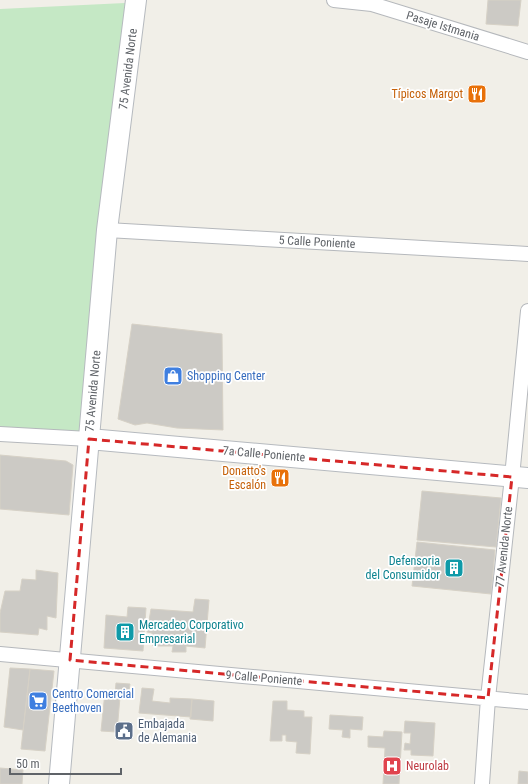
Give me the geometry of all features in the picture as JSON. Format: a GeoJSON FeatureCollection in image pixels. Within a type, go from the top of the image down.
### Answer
{"type":"FeatureCollection","features":[{"type":"Feature","properties":{"kind":"main road","name":"75 Avenida Norte"},"geometry":{"type":"LineString","coordinates":[[59,784],[107,230],[136,0]]}},
{"type":"Feature","properties":{"kind":"main road","name":"7a Calle Poniente"},"geometry":{"type":"LineString","coordinates":[[89,439],[520,478]]}},
{"type":"Feature","properties":{"kind":"street","name":"Pasaje Istmania"},"geometry":{"type":"LineString","coordinates":[[334,0],[372,4],[528,52]]}},
{"type":"Feature","properties":{"kind":"street","name":"5 Calle Poniente"},"geometry":{"type":"LineString","coordinates":[[107,230],[528,254]]}},
{"type":"Feature","properties":{"kind":"street","name":"77 Avenida Norte"},"geometry":{"type":"LineString","coordinates":[[482,784],[488,698],[520,478],[528,311]]}},
{"type":"Feature","properties":{"kind":"street","name":"7a Calle Poniente"},"geometry":{"type":"LineString","coordinates":[[0,434],[89,439]]}},
{"type":"Feature","properties":{"kind":"street","name":"9 Calle Poniente"},"geometry":{"type":"LineString","coordinates":[[0,654],[528,702]]}},
{"type":"Feature","properties":{"kind":"highlighted area"},"geometry":{"type":"Polygon","coordinates":[[[89,439],[512,477],[488,698],[70,660],[89,439]]]}},
{"type":"Feature","properties":{"kind":"green space"},"geometry":{"type":"Polygon","coordinates":[[[125,3],[83,443],[0,437],[0,9],[125,3]]]}},
{"type":"Feature","properties":{"kind":"building"},"geometry":{"type":"Polygon","coordinates":[[[488,0],[521,0],[518,26],[486,24],[488,0]]]}},
{"type":"Feature","properties":{"kind":"building","name":"Shopping Center"},"geometry":{"type":"Polygon","coordinates":[[[132,324],[222,334],[223,430],[177,428],[147,423],[135,425],[118,419],[132,324]]]}},
{"type":"Feature","properties":{"kind":"building"},"geometry":{"type":"Polygon","coordinates":[[[0,455],[66,461],[73,465],[69,515],[0,509],[0,455]]]}},
{"type":"Feature","properties":{"kind":"building"},"geometry":{"type":"Polygon","coordinates":[[[422,491],[501,498],[496,547],[417,540],[422,491]]]}},
{"type":"Feature","properties":{"kind":"building","name":"Defensoria del Consumidor"},"geometry":{"type":"Polygon","coordinates":[[[417,542],[495,550],[491,594],[412,586],[417,542]]]}},
{"type":"Feature","properties":{"kind":"building"},"geometry":{"type":"Polygon","coordinates":[[[36,570],[58,573],[56,618],[47,616],[47,630],[39,628],[38,635],[0,632],[0,613],[5,591],[20,591],[22,579],[36,580],[36,570]]]}},
{"type":"Feature","properties":{"kind":"building"},"geometry":{"type":"Polygon","coordinates":[[[195,599],[209,600],[205,648],[186,646],[186,652],[172,652],[173,646],[153,646],[152,633],[147,632],[151,609],[193,612],[195,599]]]}},
{"type":"Feature","properties":{"kind":"building","name":"Mercadeo Corporativo Empresarial"},"geometry":{"type":"Polygon","coordinates":[[[128,607],[146,608],[143,651],[104,648],[106,615],[127,617],[128,607]]]}},
{"type":"Feature","properties":{"kind":"building"},"geometry":{"type":"Polygon","coordinates":[[[10,668],[30,669],[23,730],[4,727],[10,668]]]}},
{"type":"Feature","properties":{"kind":"building","name":"Centro Comercial Beethoven"},"geometry":{"type":"Polygon","coordinates":[[[30,669],[54,671],[45,751],[21,749],[30,669]]]}},
{"type":"Feature","properties":{"kind":"building"},"geometry":{"type":"Polygon","coordinates":[[[116,683],[130,684],[128,697],[120,697],[117,732],[101,731],[105,692],[115,693],[116,683]]]}},
{"type":"Feature","properties":{"kind":"building"},"geometry":{"type":"Polygon","coordinates":[[[142,688],[154,689],[152,701],[170,703],[170,698],[192,699],[191,717],[139,713],[142,688]]]}},
{"type":"Feature","properties":{"kind":"building"},"geometry":{"type":"Polygon","coordinates":[[[192,699],[214,701],[213,721],[190,719],[192,699]]]}},
{"type":"Feature","properties":{"kind":"building"},"geometry":{"type":"Polygon","coordinates":[[[273,701],[287,701],[287,710],[304,711],[304,717],[312,717],[310,754],[296,753],[297,742],[286,741],[286,735],[282,735],[282,741],[270,741],[273,701]]]}},
{"type":"Feature","properties":{"kind":"building"},"geometry":{"type":"Polygon","coordinates":[[[330,715],[363,717],[362,730],[350,729],[350,738],[342,737],[343,730],[329,729],[330,715]]]}},
{"type":"Feature","properties":{"kind":"building"},"geometry":{"type":"Polygon","coordinates":[[[405,721],[435,723],[433,756],[411,755],[411,750],[404,750],[405,743],[410,744],[411,733],[404,733],[405,721]]]}},
{"type":"Feature","properties":{"kind":"building","name":"Neurolab"},"geometry":{"type":"Polygon","coordinates":[[[384,731],[402,732],[399,784],[383,784],[385,748],[368,747],[368,736],[383,737],[384,731]]]}},
{"type":"Feature","properties":{"kind":"building"},"geometry":{"type":"Polygon","coordinates":[[[0,768],[23,770],[22,784],[0,784],[0,768]]]}},
{"type":"Feature","properties":{"kind":"building"},"geometry":{"type":"Polygon","coordinates":[[[519,771],[528,772],[528,784],[518,784],[519,771]]]}},
{"type":"Feature","properties":{"kind":"place","name":"Típicos Margot"},"geometry":{"type":"Point","coordinates":[477,94]}},
{"type":"Feature","properties":{"kind":"place","name":"Shopping Center"},"geometry":{"type":"Point","coordinates":[173,376]}},
{"type":"Feature","properties":{"kind":"place","name":"Donatto's Escalón"},"geometry":{"type":"Point","coordinates":[280,478]}},
{"type":"Feature","properties":{"kind":"place","name":"Defensoria del Consumidor"},"geometry":{"type":"Point","coordinates":[454,568]}},
{"type":"Feature","properties":{"kind":"place","name":"Mercadeo Corporativo Empresarial"},"geometry":{"type":"Point","coordinates":[125,632]}},
{"type":"Feature","properties":{"kind":"place","name":"Centro Comercial Beethoven"},"geometry":{"type":"Point","coordinates":[38,701]}},
{"type":"Feature","properties":{"kind":"place","name":"Embajada de Alemania"},"geometry":{"type":"Point","coordinates":[124,731]}},
{"type":"Feature","properties":{"kind":"place","name":"Neurolab"},"geometry":{"type":"Point","coordinates":[392,766]}}]}
